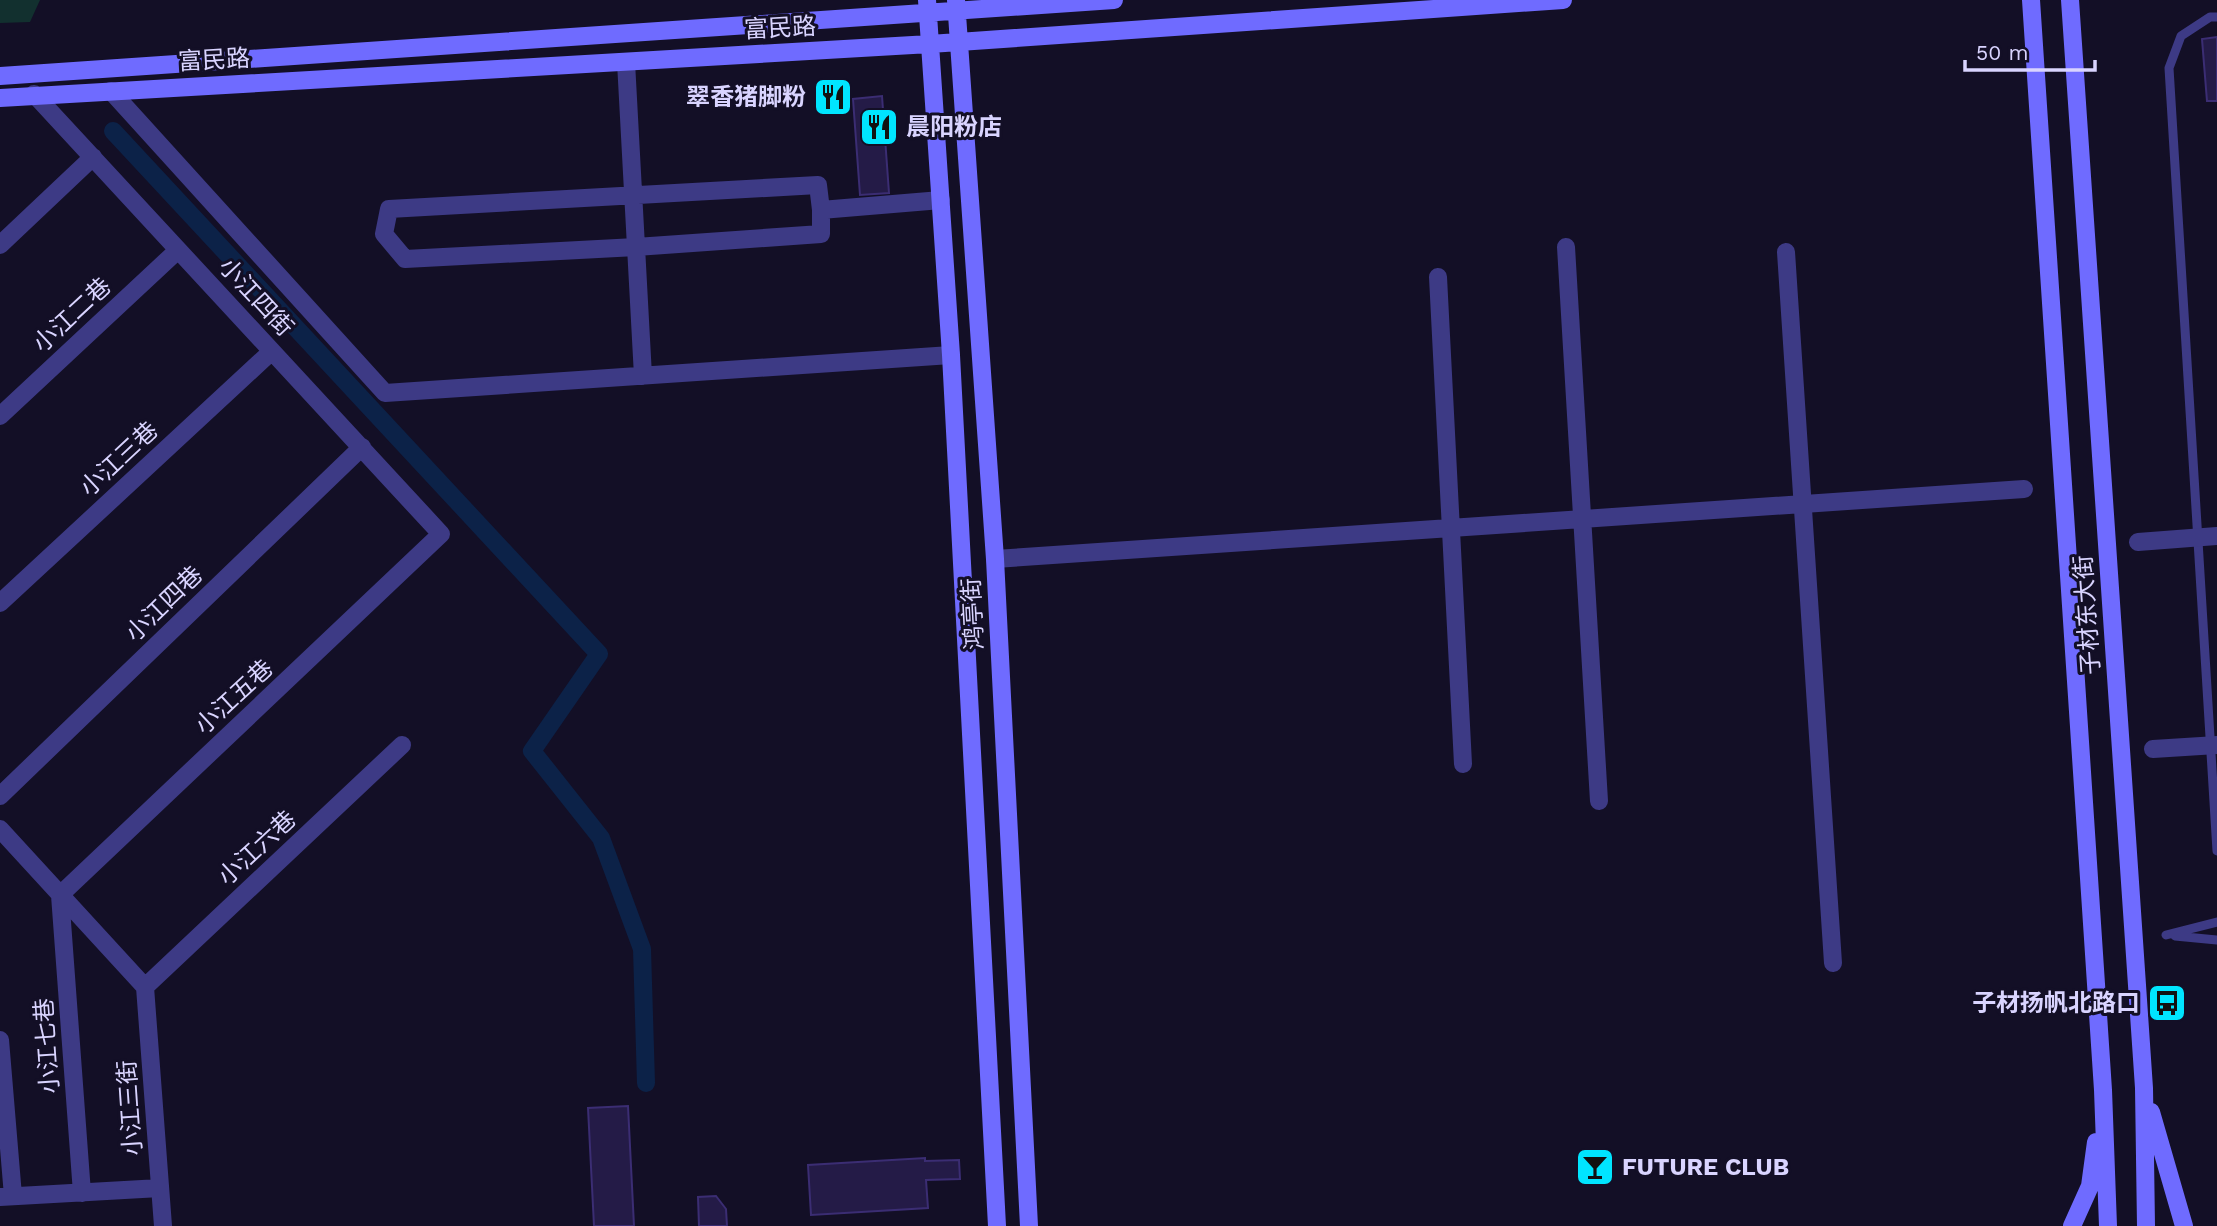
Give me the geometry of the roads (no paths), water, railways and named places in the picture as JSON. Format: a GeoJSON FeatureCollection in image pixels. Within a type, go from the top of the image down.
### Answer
{"type":"FeatureCollection","features":[{"type":"Feature","properties":{"kind":"street","name":"富民路"},"geometry":{"type":"LineString","coordinates":[[0,76],[927,6],[1114,0]]}},
{"type":"Feature","properties":{"kind":"street","name":"富民路"},"geometry":{"type":"LineString","coordinates":[[0,98],[930,44],[1563,0]]}},
{"type":"Feature","properties":{"kind":"street","name":"子材东大街"},"geometry":{"type":"LineString","coordinates":[[2031,0],[2103,1090],[2108,1226]]}},
{"type":"Feature","properties":{"kind":"street","name":"子材东大街"},"geometry":{"type":"LineString","coordinates":[[2070,0],[2144,1088],[2146,1226]]}},
{"type":"Feature","properties":{"kind":"street","name":"鸿亭街"},"geometry":{"type":"LineString","coordinates":[[957,5],[995,559],[1029,1226]]}},
{"type":"Feature","properties":{"kind":"street","name":"鸿亭街"},"geometry":{"type":"LineString","coordinates":[[927,6],[951,355],[997,1226]]}},
{"type":"Feature","properties":{"kind":"street"},"geometry":{"type":"LineString","coordinates":[[626,62],[643,376]]}},
{"type":"Feature","properties":{"kind":"street"},"geometry":{"type":"LineString","coordinates":[[111,90],[385,393],[951,355]]}},
{"type":"Feature","properties":{"kind":"street","name":"小江四街"},"geometry":{"type":"LineString","coordinates":[[34,94],[441,534]]}},
{"type":"Feature","properties":{"kind":"street"},"geometry":{"type":"LineString","coordinates":[[0,245],[93,157]]}},
{"type":"Feature","properties":{"kind":"street"},"geometry":{"type":"LineString","coordinates":[[818,185],[821,234],[405,259],[384,234],[389,209],[633,195],[818,185]]}},
{"type":"Feature","properties":{"kind":"street"},"geometry":{"type":"LineString","coordinates":[[821,210],[941,200]]}},
{"type":"Feature","properties":{"kind":"street"},"geometry":{"type":"LineString","coordinates":[[1566,247],[1600,801]]}},
{"type":"Feature","properties":{"kind":"street","name":"小江二巷"},"geometry":{"type":"LineString","coordinates":[[0,416],[178,250]]}},
{"type":"Feature","properties":{"kind":"street"},"geometry":{"type":"LineString","coordinates":[[1786,252],[1833,963]]}},
{"type":"Feature","properties":{"kind":"street"},"geometry":{"type":"LineString","coordinates":[[1438,276],[1463,764]]}},
{"type":"Feature","properties":{"kind":"street","name":"小江三巷"},"geometry":{"type":"LineString","coordinates":[[0,603],[272,351]]}},
{"type":"Feature","properties":{"kind":"street","name":"小江四巷"},"geometry":{"type":"LineString","coordinates":[[0,796],[362,447]]}},
{"type":"Feature","properties":{"kind":"street"},"geometry":{"type":"LineString","coordinates":[[995,559],[2024,489]]}},
{"type":"Feature","properties":{"kind":"street","name":"小江五巷"},"geometry":{"type":"LineString","coordinates":[[60,895],[441,534]]}},
{"type":"Feature","properties":{"kind":"street"},"geometry":{"type":"LineString","coordinates":[[2138,542],[2217,537]]}},
{"type":"Feature","properties":{"kind":"street","name":"小江六巷"},"geometry":{"type":"LineString","coordinates":[[145,987],[402,745]]}},
{"type":"Feature","properties":{"kind":"street"},"geometry":{"type":"LineString","coordinates":[[2152,749],[2214,745]]}},
{"type":"Feature","properties":{"kind":"street"},"geometry":{"type":"LineString","coordinates":[[1,833],[145,987]]}},
{"type":"Feature","properties":{"kind":"street","name":"小江七巷"},"geometry":{"type":"LineString","coordinates":[[60,895],[82,1193]]}},
{"type":"Feature","properties":{"kind":"street","name":"小江三街"},"geometry":{"type":"LineString","coordinates":[[145,987],[163,1226]]}},
{"type":"Feature","properties":{"kind":"street"},"geometry":{"type":"LineString","coordinates":[[0,1040],[6,1197],[160,1188]]}},
{"type":"Feature","properties":{"kind":"street"},"geometry":{"type":"LineString","coordinates":[[2144,1088],[2183,1226]]}},
{"type":"Feature","properties":{"kind":"street"},"geometry":{"type":"LineString","coordinates":[[2072,1226],[2090,1186],[2103,1090]]}},
{"type":"Feature","properties":{"kind":"lane"},"geometry":{"type":"LineString","coordinates":[[2217,16],[2210,17],[2181,36],[2169,68],[2197,538],[2214,745],[2217,851]]}},
{"type":"Feature","properties":{"kind":"lane"},"geometry":{"type":"LineString","coordinates":[[2217,922],[2166,935],[2217,940]]}},
{"type":"Feature","properties":{"kind":"waterway"},"geometry":{"type":"LineString","coordinates":[[113,131],[599,654],[532,751],[601,838],[642,949],[646,1083]]}},
{"type":"Feature","properties":{"kind":"place","name":"翠香猪脚粉"},"geometry":{"type":"Point","coordinates":[833,97]}},
{"type":"Feature","properties":{"kind":"place","name":"晨阳粉店"},"geometry":{"type":"Point","coordinates":[879,127]}},
{"type":"Feature","properties":{"kind":"place","name":"子材扬帆北路口"},"geometry":{"type":"Point","coordinates":[2167,1003]}},
{"type":"Feature","properties":{"kind":"place","name":"FUTURE CLUB"},"geometry":{"type":"Point","coordinates":[1595,1167]}}]}
